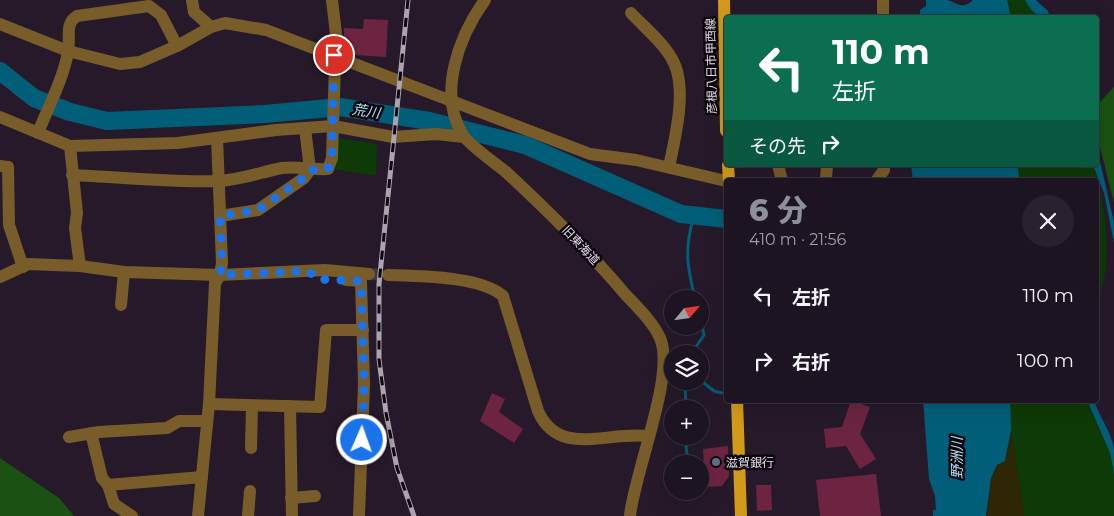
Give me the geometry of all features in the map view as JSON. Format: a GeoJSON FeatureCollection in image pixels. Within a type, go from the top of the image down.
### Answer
{"type":"FeatureCollection","features":[{"type":"Feature","properties":{"kind":"main road","name":"彦根八日市甲西線"},"geometry":{"type":"LineString","coordinates":[[724,0],[724,15]]}},
{"type":"Feature","properties":{"kind":"main road"},"geometry":{"type":"LineString","coordinates":[[737,403],[741,516]]}},
{"type":"Feature","properties":{"kind":"street"},"geometry":{"type":"LineString","coordinates":[[192,0],[194,12],[211,27]]}},
{"type":"Feature","properties":{"kind":"street"},"geometry":{"type":"LineString","coordinates":[[72,175],[219,181],[246,178],[282,168],[328,169],[332,158],[336,34],[332,0]]}},
{"type":"Feature","properties":{"kind":"street"},"geometry":{"type":"LineString","coordinates":[[0,117],[70,146],[178,143],[332,123],[393,137],[436,134],[464,137],[452,104],[450,90],[462,43],[485,0]]}},
{"type":"Feature","properties":{"kind":"street"},"geometry":{"type":"LineString","coordinates":[[883,0],[883,15]]}},
{"type":"Feature","properties":{"kind":"street"},"geometry":{"type":"LineString","coordinates":[[38,133],[56,90],[68,51],[71,19],[77,16],[140,3],[162,14],[177,46]]}},
{"type":"Feature","properties":{"kind":"street"},"geometry":{"type":"LineString","coordinates":[[631,13],[674,62],[678,75],[677,124],[669,167]]}},
{"type":"Feature","properties":{"kind":"street"},"geometry":{"type":"LineString","coordinates":[[0,24],[68,51],[120,64],[140,62],[177,46],[211,27],[225,24],[266,30],[334,55],[452,104],[590,154],[669,167],[724,180]]}},
{"type":"Feature","properties":{"kind":"street"},"geometry":{"type":"LineString","coordinates":[[220,216],[258,210],[304,178],[310,170],[305,128]]}},
{"type":"Feature","properties":{"kind":"street","name":"旧東海道"},"geometry":{"type":"LineString","coordinates":[[464,137],[488,156],[564,226],[648,320],[661,339],[664,362],[656,415],[648,436],[630,516]]}},
{"type":"Feature","properties":{"kind":"street"},"geometry":{"type":"LineString","coordinates":[[198,516],[209,404],[215,283],[220,275],[222,263],[217,138]]}},
{"type":"Feature","properties":{"kind":"street"},"geometry":{"type":"LineString","coordinates":[[70,146],[77,213],[75,228],[80,266]]}},
{"type":"Feature","properties":{"kind":"street"},"geometry":{"type":"LineString","coordinates":[[0,166],[8,167],[5,224],[23,267]]}},
{"type":"Feature","properties":{"kind":"street"},"geometry":{"type":"LineString","coordinates":[[878,178],[884,167]]}},
{"type":"Feature","properties":{"kind":"street"},"geometry":{"type":"LineString","coordinates":[[0,277],[28,264],[80,266],[124,272],[220,275],[309,271],[369,274]]}},
{"type":"Feature","properties":{"kind":"street"},"geometry":{"type":"LineString","coordinates":[[309,271],[316,279],[361,281],[364,384],[359,516]]}},
{"type":"Feature","properties":{"kind":"street"},"geometry":{"type":"LineString","coordinates":[[121,305],[124,272]]}},
{"type":"Feature","properties":{"kind":"street"},"geometry":{"type":"LineString","coordinates":[[388,275],[422,276],[484,285],[496,290],[503,296],[538,412],[543,423],[558,436],[578,439],[648,436]]}},
{"type":"Feature","properties":{"kind":"street"},"geometry":{"type":"LineString","coordinates":[[209,404],[320,407],[326,330],[363,330]]}},
{"type":"Feature","properties":{"kind":"street"},"geometry":{"type":"LineString","coordinates":[[252,406],[252,448]]}},
{"type":"Feature","properties":{"kind":"street"},"geometry":{"type":"LineString","coordinates":[[290,406],[292,516]]}},
{"type":"Feature","properties":{"kind":"street"},"geometry":{"type":"LineString","coordinates":[[69,437],[91,433],[167,428],[179,421],[207,420]]}},
{"type":"Feature","properties":{"kind":"street"},"geometry":{"type":"LineString","coordinates":[[91,433],[102,478],[108,485],[114,504],[132,516]]}},
{"type":"Feature","properties":{"kind":"street"},"geometry":{"type":"LineString","coordinates":[[108,485],[202,477]]}},
{"type":"Feature","properties":{"kind":"street"},"geometry":{"type":"LineString","coordinates":[[248,516],[250,490]]}},
{"type":"Feature","properties":{"kind":"street"},"geometry":{"type":"LineString","coordinates":[[291,498],[315,496]]}},
{"type":"Feature","properties":{"kind":"green space"},"geometry":{"type":"Polygon","coordinates":[[[1007,0],[1025,0],[1037,15],[1011,15],[1007,0]]]}},
{"type":"Feature","properties":{"kind":"green space"},"geometry":{"type":"Polygon","coordinates":[[[1114,87],[1114,203],[1099,143],[1099,103],[1114,87]]]}},
{"type":"Feature","properties":{"kind":"green space"},"geometry":{"type":"Polygon","coordinates":[[[332,137],[377,144],[376,176],[333,169],[332,137]]]}},
{"type":"Feature","properties":{"kind":"green space"},"geometry":{"type":"Polygon","coordinates":[[[1018,167],[1094,167],[1098,178],[1019,178],[1018,167]]]}},
{"type":"Feature","properties":{"kind":"green space"},"geometry":{"type":"Polygon","coordinates":[[[1099,185],[1106,236],[1105,274],[1099,294],[1099,185]]]}},
{"type":"Feature","properties":{"kind":"green space"},"geometry":{"type":"Polygon","coordinates":[[[1010,403],[1088,403],[1110,453],[1114,474],[1114,516],[1024,516],[1011,430],[1010,403]]]}},
{"type":"Feature","properties":{"kind":"green space"},"geometry":{"type":"Polygon","coordinates":[[[0,458],[59,498],[74,516],[0,516],[0,458]]]}},
{"type":"Feature","properties":{"kind":"sand"},"geometry":{"type":"Polygon","coordinates":[[[1011,430],[1024,516],[987,516],[991,478],[997,465],[1005,461],[1011,430]]]}},
{"type":"Feature","properties":{"kind":"water"},"geometry":{"type":"Polygon","coordinates":[[[926,0],[947,0],[966,5],[973,0],[1007,0],[1011,15],[920,15],[920,10],[926,6],[926,0]]]}},
{"type":"Feature","properties":{"kind":"water"},"geometry":{"type":"Polygon","coordinates":[[[1025,0],[1036,0],[1048,11],[1049,15],[1038,15],[1025,0]]]}},
{"type":"Feature","properties":{"kind":"water"},"geometry":{"type":"Polygon","coordinates":[[[1099,157],[1114,222],[1114,243],[1104,193],[1094,167],[1099,167],[1099,157]]]}},
{"type":"Feature","properties":{"kind":"water"},"geometry":{"type":"Polygon","coordinates":[[[911,167],[1018,167],[1019,178],[913,178],[911,167]]]}},
{"type":"Feature","properties":{"kind":"water","name":"野洲川"},"geometry":{"type":"Polygon","coordinates":[[[923,403],[1010,403],[1011,430],[1005,461],[997,465],[991,478],[986,516],[933,516],[933,510],[936,510],[935,496],[929,479],[923,403]]]}},
{"type":"Feature","properties":{"kind":"water"},"geometry":{"type":"Polygon","coordinates":[[[1088,403],[1095,403],[1110,436],[1114,449],[1114,474],[1110,453],[1088,403]]]}},
{"type":"Feature","properties":{"kind":"building"},"geometry":{"type":"Polygon","coordinates":[[[364,19],[388,20],[386,57],[354,55],[344,51],[344,28],[363,29],[364,19]]]}},
{"type":"Feature","properties":{"kind":"building"},"geometry":{"type":"Polygon","coordinates":[[[492,393],[505,399],[499,412],[523,429],[514,443],[480,421],[492,393]]]}},
{"type":"Feature","properties":{"kind":"building"},"geometry":{"type":"Polygon","coordinates":[[[850,403],[870,407],[860,434],[876,459],[860,469],[846,446],[826,448],[824,429],[842,427],[850,403]]]}},
{"type":"Feature","properties":{"kind":"building","name":"滋賀銀行"},"geometry":{"type":"Polygon","coordinates":[[[728,446],[729,476],[722,486],[709,487],[709,455],[703,455],[703,449],[728,446]]]}},
{"type":"Feature","properties":{"kind":"building"},"geometry":{"type":"Polygon","coordinates":[[[876,474],[881,516],[820,516],[816,480],[876,474]]]}},
{"type":"Feature","properties":{"kind":"building"},"geometry":{"type":"Polygon","coordinates":[[[756,485],[771,485],[772,510],[757,511],[756,485]]]}},
{"type":"Feature","properties":{"kind":"waterway","name":"荒川"},"geometry":{"type":"LineString","coordinates":[[0,71],[34,98],[70,112],[107,121],[265,114],[340,107],[429,121],[525,145],[681,214],[724,219]]}},
{"type":"Feature","properties":{"kind":"waterway"},"geometry":{"type":"LineString","coordinates":[[693,290],[688,248],[694,216]]}},
{"type":"Feature","properties":{"kind":"waterway"},"geometry":{"type":"LineString","coordinates":[[697,345],[704,335]]}},
{"type":"Feature","properties":{"kind":"waterway"},"geometry":{"type":"LineString","coordinates":[[709,387],[722,393]]}},
{"type":"Feature","properties":{"kind":"waterway"},"geometry":{"type":"LineString","coordinates":[[685,390],[686,400]]}},
{"type":"Feature","properties":{"kind":"waterway"},"geometry":{"type":"LineString","coordinates":[[686,445],[687,455]]}},
{"type":"Feature","properties":{"kind":"tunnel"},"geometry":{"type":"LineString","coordinates":[[369,274],[388,275]]}},
{"type":"Feature","properties":{"kind":"railway"},"geometry":{"type":"LineString","coordinates":[[408,0],[379,284],[379,359],[386,413],[397,468],[414,516]]}},
{"type":"Feature","properties":{"kind":"place","name":"滋賀銀行"},"geometry":{"type":"Point","coordinates":[716,462]}},
{"type":"Feature","properties":{"kind":"route"},"geometry":{"type":"LineString","coordinates":[[334,55],[332,158],[328,169],[310,170],[304,178],[258,210],[220,216],[222,263],[220,275],[309,271],[316,279],[361,281],[364,384],[362,440]]}}]}
